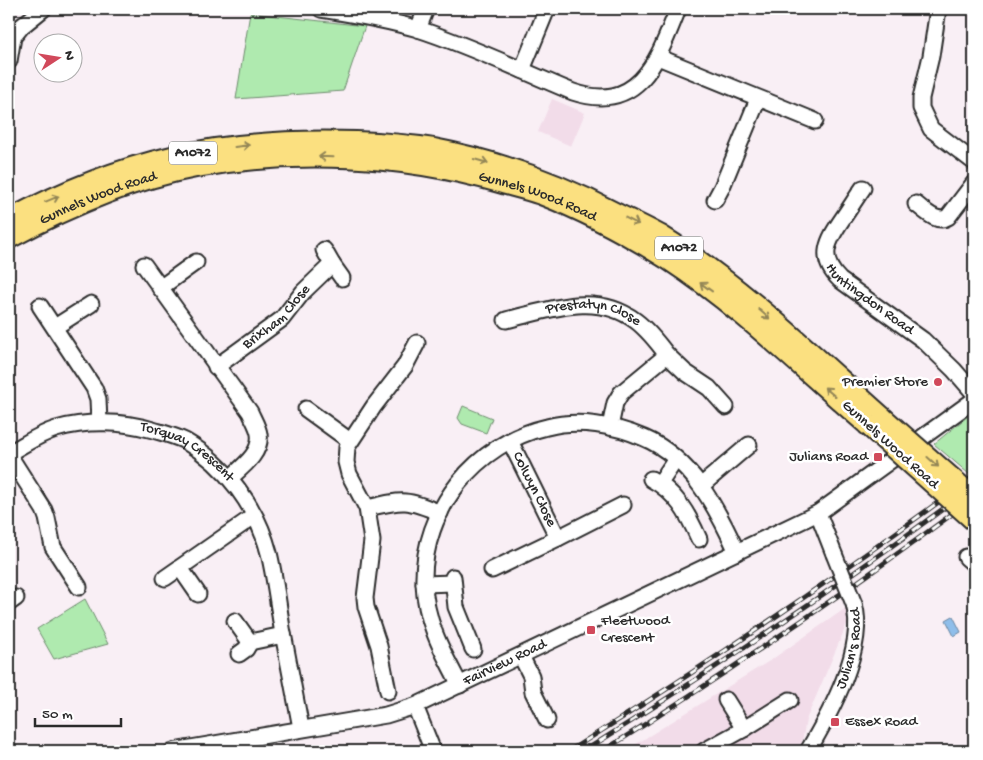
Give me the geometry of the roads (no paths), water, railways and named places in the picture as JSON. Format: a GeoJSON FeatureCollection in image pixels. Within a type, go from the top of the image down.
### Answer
{"type":"FeatureCollection","features":[{"type":"Feature","properties":{"kind":"main road","name":"Gunnels Wood Road"},"geometry":{"type":"LineString","coordinates":[[9,220],[44,202],[131,168],[171,157],[271,142],[330,141],[390,144],[434,149],[494,164],[593,201],[660,236],[703,265],[751,302],[875,421],[974,520]]}},
{"type":"Feature","properties":{"kind":"main road","name":"Gunnels Wood Road"},"geometry":{"type":"LineString","coordinates":[[9,238],[42,220],[101,195],[152,178],[194,167],[261,159],[320,157],[375,159],[418,164],[470,174],[539,193],[570,206],[669,260],[727,302],[974,498]]}},
{"type":"Feature","properties":{"kind":"street"},"geometry":{"type":"LineString","coordinates":[[9,61],[14,37],[22,26],[43,9]]}},
{"type":"Feature","properties":{"kind":"street"},"geometry":{"type":"LineString","coordinates":[[321,9],[418,29],[587,97],[616,95],[632,88],[646,76],[658,57],[678,9]]}},
{"type":"Feature","properties":{"kind":"street"},"geometry":{"type":"LineString","coordinates":[[418,29],[426,9]]}},
{"type":"Feature","properties":{"kind":"street"},"geometry":{"type":"LineString","coordinates":[[522,70],[547,9]]}},
{"type":"Feature","properties":{"kind":"street"},"geometry":{"type":"LineString","coordinates":[[938,9],[931,56],[921,98],[921,108],[924,118],[931,129],[974,162]]}},
{"type":"Feature","properties":{"kind":"street"},"geometry":{"type":"LineString","coordinates":[[658,57],[814,121]]}},
{"type":"Feature","properties":{"kind":"street"},"geometry":{"type":"LineString","coordinates":[[715,200],[722,188],[758,99]]}},
{"type":"Feature","properties":{"kind":"street"},"geometry":{"type":"LineString","coordinates":[[916,204],[938,219],[944,220],[974,183]]}},
{"type":"Feature","properties":{"kind":"street","name":"Huntingdon Road"},"geometry":{"type":"LineString","coordinates":[[863,188],[831,236],[827,247],[827,260],[832,272],[840,280],[923,340],[954,370],[974,393]]}},
{"type":"Feature","properties":{"kind":"street"},"geometry":{"type":"LineString","coordinates":[[324,250],[342,278]]}},
{"type":"Feature","properties":{"kind":"street"},"geometry":{"type":"LineString","coordinates":[[160,288],[196,262]]}},
{"type":"Feature","properties":{"kind":"street","name":"Brixham Close"},"geometry":{"type":"LineString","coordinates":[[216,367],[282,319],[304,292],[332,264]]}},
{"type":"Feature","properties":{"kind":"street"},"geometry":{"type":"LineString","coordinates":[[144,265],[250,412],[259,435],[256,450],[246,466],[230,478]]}},
{"type":"Feature","properties":{"kind":"street"},"geometry":{"type":"LineString","coordinates":[[55,327],[91,304]]}},
{"type":"Feature","properties":{"kind":"street","name":"Prestatyn Close"},"geometry":{"type":"LineString","coordinates":[[506,320],[576,304],[600,306],[621,312],[635,320],[667,355],[685,372],[709,388],[726,407]]}},
{"type":"Feature","properties":{"kind":"street"},"geometry":{"type":"LineString","coordinates":[[40,306],[94,388],[98,399],[99,422]]}},
{"type":"Feature","properties":{"kind":"street"},"geometry":{"type":"LineString","coordinates":[[388,691],[379,646],[366,607],[365,598],[372,541],[367,508],[347,468],[346,456],[350,441],[405,366],[417,343]]}},
{"type":"Feature","properties":{"kind":"street"},"geometry":{"type":"LineString","coordinates":[[610,427],[615,402],[620,393],[667,355]]}},
{"type":"Feature","properties":{"kind":"street","name":"Fairview Road"},"geometry":{"type":"LineString","coordinates":[[173,751],[260,738],[301,728],[386,715],[415,706],[818,513],[974,400]]}},
{"type":"Feature","properties":{"kind":"street"},"geometry":{"type":"LineString","coordinates":[[306,410],[350,441]]}},
{"type":"Feature","properties":{"kind":"street","name":"Torquay Crescent"},"geometry":{"type":"LineString","coordinates":[[79,587],[53,547],[45,512],[9,454],[55,429],[99,422],[122,423],[150,429],[184,441],[208,456],[230,478],[243,495],[269,553],[301,728]]}},
{"type":"Feature","properties":{"kind":"street"},"geometry":{"type":"LineString","coordinates":[[460,685],[435,637],[427,611],[424,584],[428,547],[432,529],[451,492],[476,463],[510,441],[548,426],[574,424],[610,427],[644,438],[676,459],[702,485],[712,500],[737,552]]}},
{"type":"Feature","properties":{"kind":"street","name":"Colwyn Close"},"geometry":{"type":"LineString","coordinates":[[510,441],[558,538]]}},
{"type":"Feature","properties":{"kind":"street"},"geometry":{"type":"LineString","coordinates":[[702,485],[749,445]]}},
{"type":"Feature","properties":{"kind":"street"},"geometry":{"type":"LineString","coordinates":[[676,459],[656,481],[684,508],[699,539]]}},
{"type":"Feature","properties":{"kind":"street"},"geometry":{"type":"LineString","coordinates":[[367,508],[409,501],[440,513]]}},
{"type":"Feature","properties":{"kind":"street","name":"Colwyn Close"},"geometry":{"type":"LineString","coordinates":[[492,570],[623,505]]}},
{"type":"Feature","properties":{"kind":"street","name":"Julian's Road"},"geometry":{"type":"LineString","coordinates":[[808,751],[838,696],[847,671],[857,627],[854,604],[818,513]]}},
{"type":"Feature","properties":{"kind":"street"},"geometry":{"type":"LineString","coordinates":[[165,578],[254,516]]}},
{"type":"Feature","properties":{"kind":"street"},"geometry":{"type":"LineString","coordinates":[[180,568],[198,594]]}},
{"type":"Feature","properties":{"kind":"street"},"geometry":{"type":"LineString","coordinates":[[424,584],[453,580],[456,608],[473,649]]}},
{"type":"Feature","properties":{"kind":"street"},"geometry":{"type":"LineString","coordinates":[[235,621],[250,642]]}},
{"type":"Feature","properties":{"kind":"street"},"geometry":{"type":"LineString","coordinates":[[239,654],[246,649],[250,642],[283,635]]}},
{"type":"Feature","properties":{"kind":"street"},"geometry":{"type":"LineString","coordinates":[[521,656],[531,676],[533,692],[547,720]]}},
{"type":"Feature","properties":{"kind":"street"},"geometry":{"type":"LineString","coordinates":[[726,700],[744,729]]}},
{"type":"Feature","properties":{"kind":"street"},"geometry":{"type":"LineString","coordinates":[[704,751],[790,700]]}},
{"type":"Feature","properties":{"kind":"street"},"geometry":{"type":"LineString","coordinates":[[415,706],[433,751]]}},
{"type":"Feature","properties":{"kind":"water"},"geometry":{"type":"Polygon","coordinates":[[[953,616],[961,632],[954,636],[946,620],[953,616]]]}},
{"type":"Feature","properties":{"kind":"railway"},"geometry":{"type":"LineString","coordinates":[[569,751],[774,618],[974,476]]}},
{"type":"Feature","properties":{"kind":"railway"},"geometry":{"type":"LineString","coordinates":[[584,751],[782,623],[974,486]]}},
{"type":"Feature","properties":{"kind":"railway"},"geometry":{"type":"LineString","coordinates":[[603,751],[791,628],[974,498]]}},
{"type":"Feature","properties":{"kind":"place","name":"Premier Store"},"geometry":{"type":"Point","coordinates":[938,382]}},
{"type":"Feature","properties":{"kind":"place","name":"Julians Road"},"geometry":{"type":"Point","coordinates":[878,457]}},
{"type":"Feature","properties":{"kind":"place","name":"Fleetwood Crescent"},"geometry":{"type":"Point","coordinates":[591,630]}},
{"type":"Feature","properties":{"kind":"place","name":"Essex Road"},"geometry":{"type":"Point","coordinates":[835,722]}}]}
